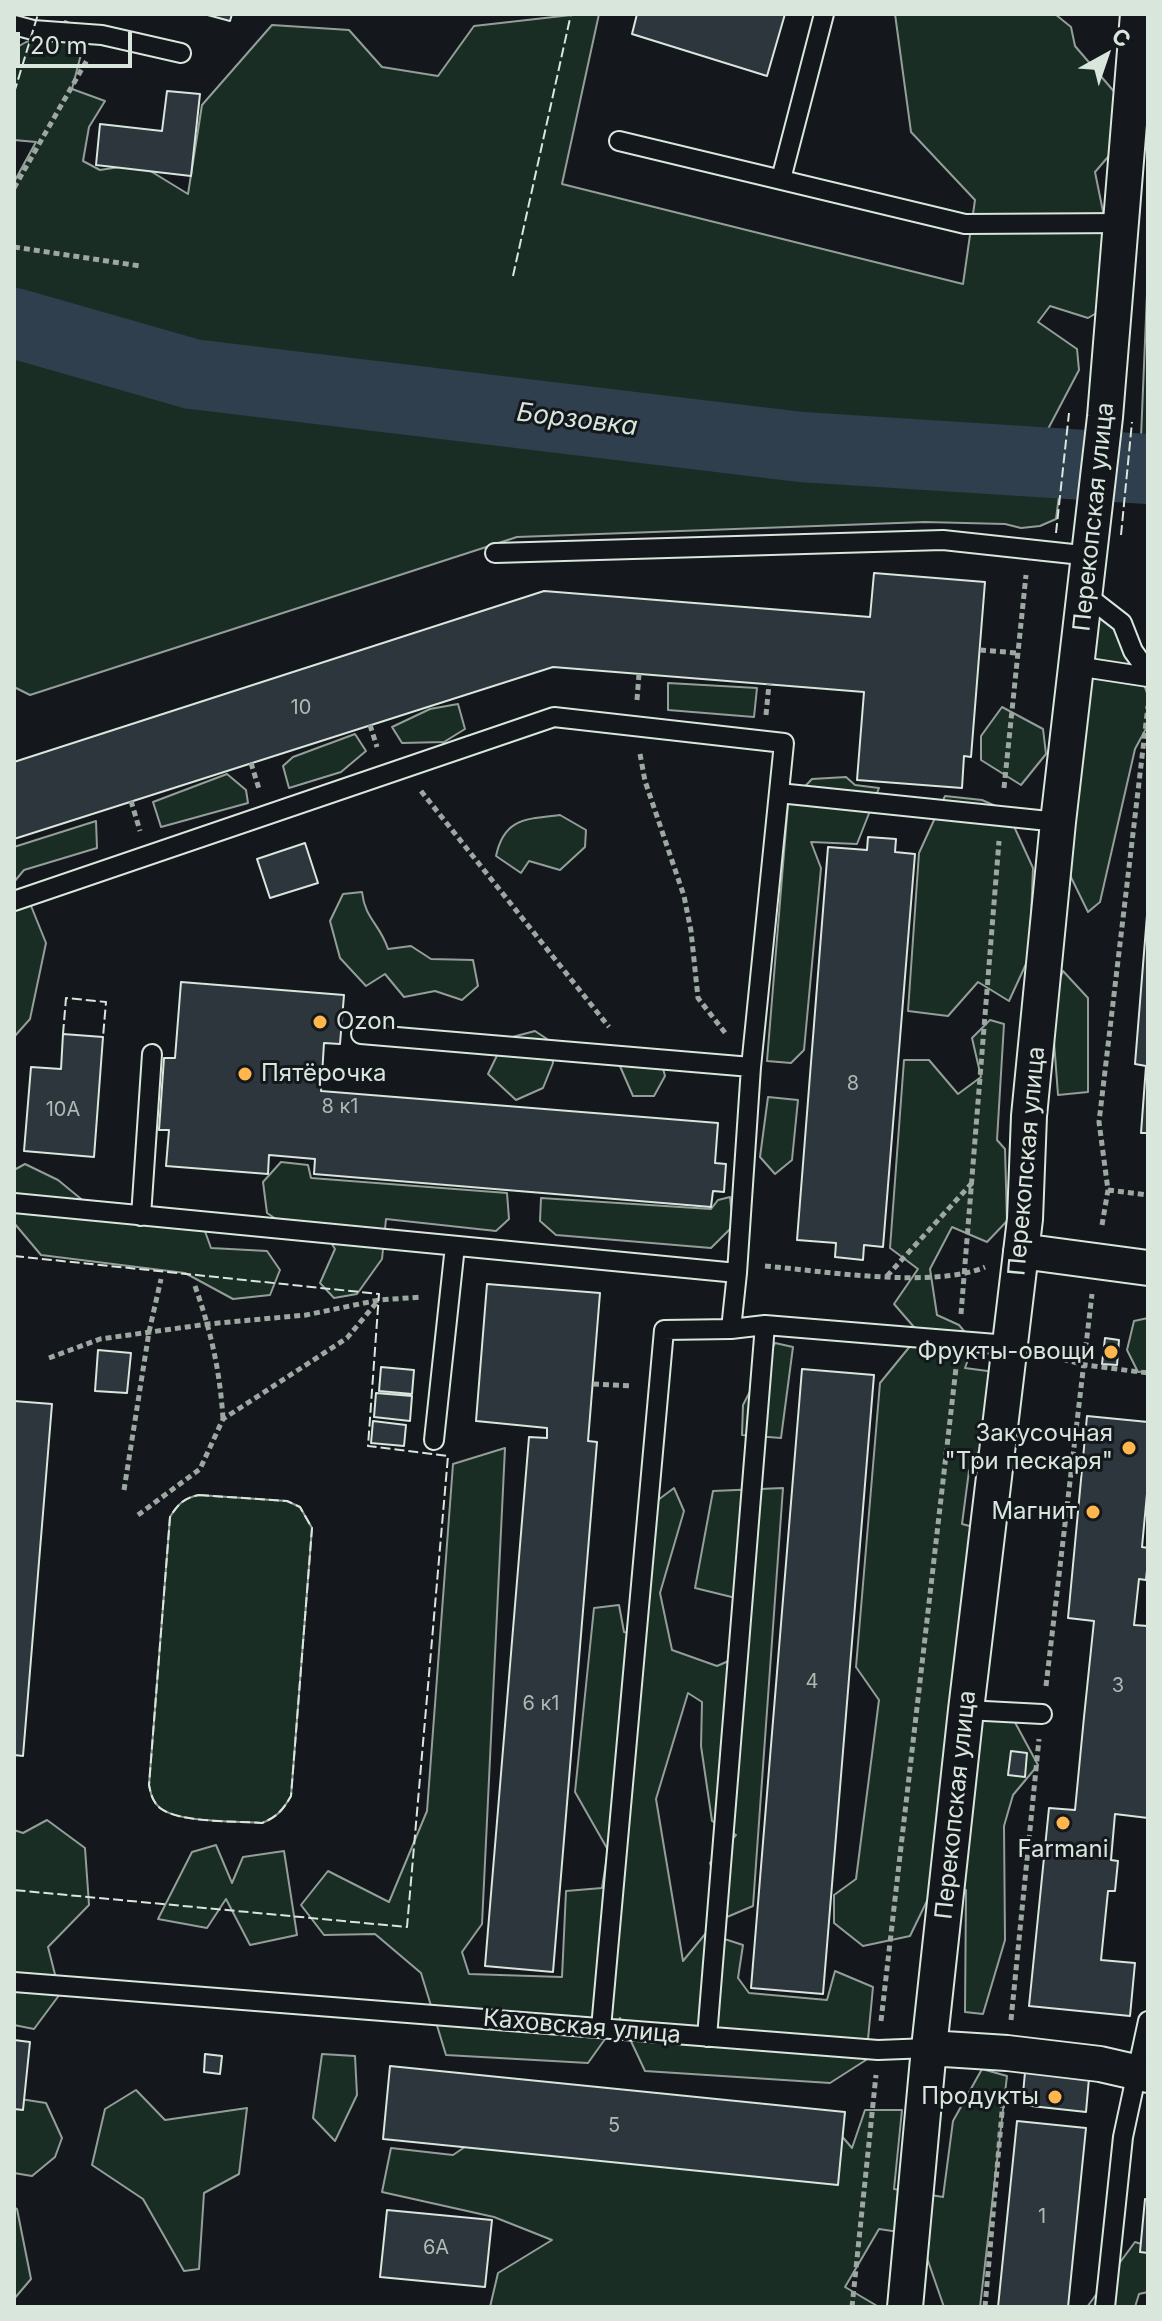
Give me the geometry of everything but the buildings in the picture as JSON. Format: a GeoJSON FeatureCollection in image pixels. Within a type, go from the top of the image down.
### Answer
{"type":"FeatureCollection","features":[{"type":"Feature","properties":{"kind":"street","name":"Перекопская улица"},"geometry":{"type":"LineString","coordinates":[[905,2307],[929,2048],[966,1710],[1021,1251],[1029,1116],[1058,822],[1105,417],[1138,14]]}},
{"type":"Feature","properties":{"kind":"street"},"geometry":{"type":"LineString","coordinates":[[1021,1251],[1148,1268]]}},
{"type":"Feature","properties":{"kind":"street","name":"Каховская улица"},"geometry":{"type":"LineString","coordinates":[[929,2048],[1100,2064],[1142,2074]]}},
{"type":"Feature","properties":{"kind":"lane"},"geometry":{"type":"LineString","coordinates":[[781,179],[824,14]]}},
{"type":"Feature","properties":{"kind":"lane"},"geometry":{"type":"LineString","coordinates":[[14,25],[33,30],[102,35],[181,53]]}},
{"type":"Feature","properties":{"kind":"lane"},"geometry":{"type":"LineString","coordinates":[[619,141],[965,224],[1122,223]]}},
{"type":"Feature","properties":{"kind":"lane"},"geometry":{"type":"LineString","coordinates":[[495,553],[943,540],[1029,550],[1092,546]]}},
{"type":"Feature","properties":{"kind":"lane"},"geometry":{"type":"LineString","coordinates":[[1086,595],[1122,623],[1133,651],[1148,674]]}},
{"type":"Feature","properties":{"kind":"lane"},"geometry":{"type":"LineString","coordinates":[[1076,666],[1148,674]]}},
{"type":"Feature","properties":{"kind":"lane"},"geometry":{"type":"LineString","coordinates":[[14,901],[554,717],[784,743],[751,1067],[731,1329]]}},
{"type":"Feature","properties":{"kind":"lane"},"geometry":{"type":"LineString","coordinates":[[779,793],[1058,822]]}},
{"type":"Feature","properties":{"kind":"lane"},"geometry":{"type":"LineString","coordinates":[[361,1034],[751,1067]]}},
{"type":"Feature","properties":{"kind":"lane"},"geometry":{"type":"LineString","coordinates":[[141,1216],[152,1054]]}},
{"type":"Feature","properties":{"kind":"lane"},"geometry":{"type":"LineString","coordinates":[[14,1203],[737,1273]]}},
{"type":"Feature","properties":{"kind":"lane"},"geometry":{"type":"LineString","coordinates":[[434,1440],[455,1246]]}},
{"type":"Feature","properties":{"kind":"lane"},"geometry":{"type":"LineString","coordinates":[[601,2028],[664,1330],[765,1325],[1008,1345]]}},
{"type":"Feature","properties":{"kind":"lane"},"geometry":{"type":"LineString","coordinates":[[707,2037],[765,1325]]}},
{"type":"Feature","properties":{"kind":"lane"},"geometry":{"type":"LineString","coordinates":[[966,1710],[1042,1714]]}},
{"type":"Feature","properties":{"kind":"lane","name":"Каховская улица"},"geometry":{"type":"LineString","coordinates":[[14,1982],[878,2050],[929,2048]]}},
{"type":"Feature","properties":{"kind":"lane"},"geometry":{"type":"LineString","coordinates":[[1105,2307],[1123,2137],[1142,2074],[1148,2021]]}},
{"type":"Feature","properties":{"kind":"path"},"geometry":{"type":"LineString","coordinates":[[14,188],[102,35]]}},
{"type":"Feature","properties":{"kind":"path"},"geometry":{"type":"LineString","coordinates":[[14,247],[140,266]]}},
{"type":"Feature","properties":{"kind":"path"},"geometry":{"type":"LineString","coordinates":[[852,2307],[878,2050],[959,1340],[1001,816],[1029,550]]}},
{"type":"Feature","properties":{"kind":"path"},"geometry":{"type":"LineString","coordinates":[[980,650],[1017,653]]}},
{"type":"Feature","properties":{"kind":"path"},"geometry":{"type":"LineString","coordinates":[[985,2307],[1007,2053],[1042,1714],[1095,1263],[1108,1190],[1099,1122],[1148,706]]}},
{"type":"Feature","properties":{"kind":"path"},"geometry":{"type":"LineString","coordinates":[[634,726],[645,781],[684,896],[698,998],[751,1067]]}},
{"type":"Feature","properties":{"kind":"path"},"geometry":{"type":"LineString","coordinates":[[403,768],[633,1057]]}},
{"type":"Feature","properties":{"kind":"path"},"geometry":{"type":"LineString","coordinates":[[887,1276],[973,1182]]}},
{"type":"Feature","properties":{"kind":"path"},"geometry":{"type":"LineString","coordinates":[[1108,1190],[1148,1195]]}},
{"type":"Feature","properties":{"kind":"path"},"geometry":{"type":"LineString","coordinates":[[737,1273],[765,1266],[887,1276],[964,1275],[1021,1251]]}},
{"type":"Feature","properties":{"kind":"path"},"geometry":{"type":"LineString","coordinates":[[124,1490],[149,1332],[161,1279]]}},
{"type":"Feature","properties":{"kind":"path"},"geometry":{"type":"LineString","coordinates":[[138,1515],[200,1469],[223,1419],[220,1374],[195,1286]]}},
{"type":"Feature","properties":{"kind":"path"},"geometry":{"type":"LineString","coordinates":[[49,1358],[100,1339],[208,1324],[306,1315],[379,1300],[449,1295]]}},
{"type":"Feature","properties":{"kind":"path"},"geometry":{"type":"LineString","coordinates":[[223,1419],[347,1338],[379,1300]]}},
{"type":"Feature","properties":{"kind":"path"},"geometry":{"type":"LineString","coordinates":[[1085,1365],[1148,1373]]}},
{"type":"Feature","properties":{"kind":"path"},"geometry":{"type":"LineString","coordinates":[[593,1384],[659,1388]]}},
{"type":"Feature","properties":{"kind":"green space"},"geometry":{"type":"Polygon","coordinates":[[[599,14],[562,184],[963,284],[975,200],[911,132],[895,14],[1055,14],[1071,27],[1075,46],[1117,95],[1114,150],[1095,172],[1110,246],[1105,308],[1088,318],[1050,306],[1038,322],[1077,349],[1079,370],[1037,450],[1048,481],[1062,473],[1056,519],[1040,526],[1021,528],[1005,524],[925,522],[517,537],[30,695],[14,687],[14,182],[36,142],[14,140],[14,49],[26,42],[52,36],[65,21],[87,31],[72,89],[105,101],[89,127],[83,161],[100,170],[139,164],[188,194],[202,105],[272,25],[349,30],[382,67],[438,76],[474,26],[599,14]]]}},
{"type":"Feature","properties":{"kind":"green space"},"geometry":{"type":"Polygon","coordinates":[[[1148,270],[1148,437],[1141,437],[1148,270]]]}},
{"type":"Feature","properties":{"kind":"green space"},"geometry":{"type":"Polygon","coordinates":[[[1102,607],[1118,611],[1148,696],[1148,725],[1135,749],[1100,902],[1088,912],[1065,865],[1091,622],[1102,607]]]}},
{"type":"Feature","properties":{"kind":"green space"},"geometry":{"type":"Polygon","coordinates":[[[668,683],[757,688],[754,717],[668,710],[668,683]]]}},
{"type":"Feature","properties":{"kind":"green space"},"geometry":{"type":"Polygon","coordinates":[[[458,704],[465,729],[444,742],[402,743],[392,727],[430,709],[458,704]]]}},
{"type":"Feature","properties":{"kind":"green space"},"geometry":{"type":"Polygon","coordinates":[[[1002,707],[1043,729],[1046,754],[1021,785],[981,760],[981,736],[1002,707]]]}},
{"type":"Feature","properties":{"kind":"green space"},"geometry":{"type":"Polygon","coordinates":[[[355,734],[366,751],[341,772],[289,788],[283,766],[293,757],[355,734]]]}},
{"type":"Feature","properties":{"kind":"green space"},"geometry":{"type":"Polygon","coordinates":[[[227,774],[246,790],[248,803],[161,827],[153,802],[227,774]]]}},
{"type":"Feature","properties":{"kind":"green space"},"geometry":{"type":"Polygon","coordinates":[[[846,777],[855,785],[879,788],[857,844],[811,842],[821,868],[804,1050],[791,1063],[767,1061],[788,804],[812,779],[846,777]]]}},
{"type":"Feature","properties":{"kind":"green space"},"geometry":{"type":"Polygon","coordinates":[[[945,796],[982,800],[1007,811],[1033,868],[1031,920],[1037,940],[1009,1001],[978,982],[948,1016],[908,1011],[919,853],[945,796]]]}},
{"type":"Feature","properties":{"kind":"green space"},"geometry":{"type":"Polygon","coordinates":[[[560,815],[586,830],[585,847],[560,870],[529,861],[521,873],[496,856],[500,843],[511,827],[527,820],[560,815]]]}},
{"type":"Feature","properties":{"kind":"green space"},"geometry":{"type":"Polygon","coordinates":[[[96,821],[97,848],[24,870],[14,882],[14,847],[96,821]]]}},
{"type":"Feature","properties":{"kind":"green space"},"geometry":{"type":"Polygon","coordinates":[[[25,891],[46,943],[30,1019],[14,1037],[14,893],[25,891]]]}},
{"type":"Feature","properties":{"kind":"green space"},"geometry":{"type":"Polygon","coordinates":[[[362,892],[366,909],[388,949],[411,946],[431,959],[473,960],[478,986],[462,1000],[435,991],[404,997],[385,974],[366,986],[340,958],[330,921],[343,894],[362,892]]]}},
{"type":"Feature","properties":{"kind":"green space"},"geometry":{"type":"Polygon","coordinates":[[[1063,971],[1088,998],[1088,1092],[1058,1095],[1051,1001],[1063,971]]]}},
{"type":"Feature","properties":{"kind":"green space"},"geometry":{"type":"Polygon","coordinates":[[[990,1020],[1004,1024],[997,1140],[1005,1149],[1007,1221],[987,1242],[952,1227],[930,1269],[937,1315],[959,1325],[974,1343],[965,1368],[995,1372],[991,1427],[969,1471],[962,1524],[977,1528],[982,1710],[1004,1702],[1038,1765],[1013,1795],[1004,1826],[1005,1940],[983,2014],[965,2012],[966,1890],[940,1874],[910,1936],[863,1946],[834,1923],[834,1895],[856,1879],[879,1700],[856,1667],[880,1383],[920,1334],[894,1304],[918,1269],[890,1248],[904,1060],[929,1060],[958,1094],[981,1077],[972,1038],[990,1020]]]}},
{"type":"Feature","properties":{"kind":"green space"},"geometry":{"type":"Polygon","coordinates":[[[535,1031],[550,1041],[553,1063],[543,1088],[516,1100],[488,1074],[505,1039],[535,1031]]]}},
{"type":"Feature","properties":{"kind":"green space"},"geometry":{"type":"Polygon","coordinates":[[[659,1053],[665,1076],[654,1096],[633,1096],[619,1064],[659,1053]]]}},
{"type":"Feature","properties":{"kind":"green space"},"geometry":{"type":"Polygon","coordinates":[[[768,1097],[798,1100],[792,1160],[775,1174],[760,1157],[768,1097]]]}},
{"type":"Feature","properties":{"kind":"green space"},"geometry":{"type":"Polygon","coordinates":[[[281,1162],[308,1165],[311,1178],[507,1193],[509,1219],[496,1231],[386,1219],[382,1259],[357,1294],[334,1298],[320,1283],[335,1249],[322,1228],[279,1221],[267,1213],[263,1182],[281,1162]]]}},
{"type":"Feature","properties":{"kind":"green space"},"geometry":{"type":"Polygon","coordinates":[[[25,1164],[58,1180],[86,1203],[198,1212],[211,1248],[267,1251],[280,1270],[270,1295],[233,1299],[185,1273],[41,1255],[14,1223],[14,1170],[25,1164]]]}},
{"type":"Feature","properties":{"kind":"green space"},"geometry":{"type":"Polygon","coordinates":[[[730,1197],[733,1226],[711,1248],[556,1235],[540,1221],[541,1198],[711,1209],[718,1200],[730,1197]]]}},
{"type":"Feature","properties":{"kind":"green space"},"geometry":{"type":"Polygon","coordinates":[[[1148,1318],[1148,1371],[1138,1372],[1127,1350],[1134,1321],[1148,1318]]]}},
{"type":"Feature","properties":{"kind":"green space"},"geometry":{"type":"Polygon","coordinates":[[[775,1343],[793,1347],[781,1438],[742,1435],[743,1405],[775,1343]]]}},
{"type":"Feature","properties":{"kind":"green space"},"geometry":{"type":"Polygon","coordinates":[[[505,1448],[482,1924],[462,1952],[469,1974],[562,1977],[566,1891],[602,1888],[608,1850],[575,1792],[594,1608],[619,1605],[624,1632],[639,1636],[654,1503],[674,1488],[684,1511],[660,1593],[672,1650],[717,1666],[738,1657],[748,1601],[695,1588],[713,1491],[783,1488],[753,1906],[727,1917],[710,1863],[736,1835],[712,1821],[701,1746],[702,1702],[688,1693],[656,1799],[683,1961],[706,1933],[743,1945],[738,1978],[749,1993],[827,2000],[835,1971],[873,1987],[866,2060],[830,2083],[645,2071],[620,2018],[588,2063],[446,2055],[421,1973],[375,1934],[324,1935],[301,1905],[328,1871],[389,1902],[427,1811],[453,1464],[505,1448]]]}},
{"type":"Feature","properties":{"kind":"green space"},"geometry":{"type":"Polygon","coordinates":[[[199,1495],[287,1501],[300,1507],[312,1528],[291,1796],[279,1812],[262,1823],[194,1819],[169,1813],[155,1803],[149,1785],[170,1517],[182,1502],[199,1495]]]}},
{"type":"Feature","properties":{"kind":"green space"},"geometry":{"type":"Polygon","coordinates":[[[47,1820],[85,1848],[89,1905],[48,1947],[60,1994],[34,2029],[14,2025],[14,1830],[23,1833],[47,1820]]]}},
{"type":"Feature","properties":{"kind":"green space"},"geometry":{"type":"Polygon","coordinates":[[[216,1845],[232,1883],[243,1857],[284,1851],[297,1935],[250,1945],[226,1899],[207,1928],[158,1919],[192,1852],[216,1845]]]}},
{"type":"Feature","properties":{"kind":"green space"},"geometry":{"type":"Polygon","coordinates":[[[322,2054],[355,2056],[357,2095],[335,2141],[313,2118],[322,2054]]]}},
{"type":"Feature","properties":{"kind":"green space"},"geometry":{"type":"Polygon","coordinates":[[[982,2069],[1007,2076],[980,2307],[944,2307],[919,2235],[879,2229],[845,2287],[879,2307],[490,2307],[498,2273],[552,2240],[494,2217],[382,2192],[391,2148],[453,2155],[499,2124],[834,2127],[852,2148],[865,2110],[902,2110],[894,2189],[943,2197],[953,2121],[982,2069]]]}},
{"type":"Feature","properties":{"kind":"green space"},"geometry":{"type":"Polygon","coordinates":[[[136,2090],[165,2120],[247,2108],[239,2174],[204,2193],[199,2269],[184,2271],[143,2199],[92,2165],[105,2109],[136,2090]]]}},
{"type":"Feature","properties":{"kind":"green space"},"geometry":{"type":"Polygon","coordinates":[[[14,2098],[46,2103],[62,2138],[55,2157],[32,2176],[14,2173],[14,2098]]]}},
{"type":"Feature","properties":{"kind":"green space"},"geometry":{"type":"Polygon","coordinates":[[[14,2207],[17,2209],[31,2279],[14,2299],[14,2207]]]}},
{"type":"Feature","properties":{"kind":"green space"},"geometry":{"type":"Polygon","coordinates":[[[1135,2242],[1148,2246],[1148,2292],[1139,2294],[1135,2307],[1087,2307],[1135,2242]]]}},
{"type":"Feature","properties":{"kind":"waterway","name":"Борзовка"},"geometry":{"type":"LineString","coordinates":[[14,323],[192,374],[801,447],[1148,469]]}},
{"type":"Feature","properties":{"kind":"fence"},"geometry":{"type":"LineString","coordinates":[[14,93],[38,14]]}},
{"type":"Feature","properties":{"kind":"fence"},"geometry":{"type":"LineString","coordinates":[[513,276],[571,14]]}},
{"type":"Feature","properties":{"kind":"fence"},"geometry":{"type":"LineString","coordinates":[[1056,533],[1069,413]]}},
{"type":"Feature","properties":{"kind":"fence"},"geometry":{"type":"LineString","coordinates":[[1121,535],[1132,422]]}},
{"type":"Feature","properties":{"kind":"fence"},"geometry":{"type":"LineString","coordinates":[[63,1034],[66,998],[106,1002],[103,1037]]}},
{"type":"Feature","properties":{"kind":"fence"},"geometry":{"type":"LineString","coordinates":[[14,1256],[379,1294],[368,1446],[448,1456],[407,1927],[14,1890]]}},
{"type":"Feature","properties":{"kind":"fence"},"geometry":{"type":"LineString","coordinates":[[199,1495],[287,1501],[300,1507],[312,1528],[291,1796],[279,1812],[262,1823],[194,1819],[169,1813],[155,1803],[149,1785],[170,1517],[182,1502],[199,1495]]}},
{"type":"Feature","properties":{"kind":"place","name":"Ozon"},"geometry":{"type":"Point","coordinates":[320,1022]}},
{"type":"Feature","properties":{"kind":"place","name":"Пятёрочка"},"geometry":{"type":"Point","coordinates":[245,1074]}},
{"type":"Feature","properties":{"kind":"place","name":"Фрукты-овощи"},"geometry":{"type":"Point","coordinates":[1111,1352]}},
{"type":"Feature","properties":{"kind":"place","name":"Закусочная \"Три пескаря\""},"geometry":{"type":"Point","coordinates":[1129,1448]}},
{"type":"Feature","properties":{"kind":"place","name":"Магнит"},"geometry":{"type":"Point","coordinates":[1093,1512]}},
{"type":"Feature","properties":{"kind":"place","name":"Farmani"},"geometry":{"type":"Point","coordinates":[1063,1823]}},
{"type":"Feature","properties":{"kind":"place","name":"Продукты"},"geometry":{"type":"Point","coordinates":[1055,2097]}}]}
